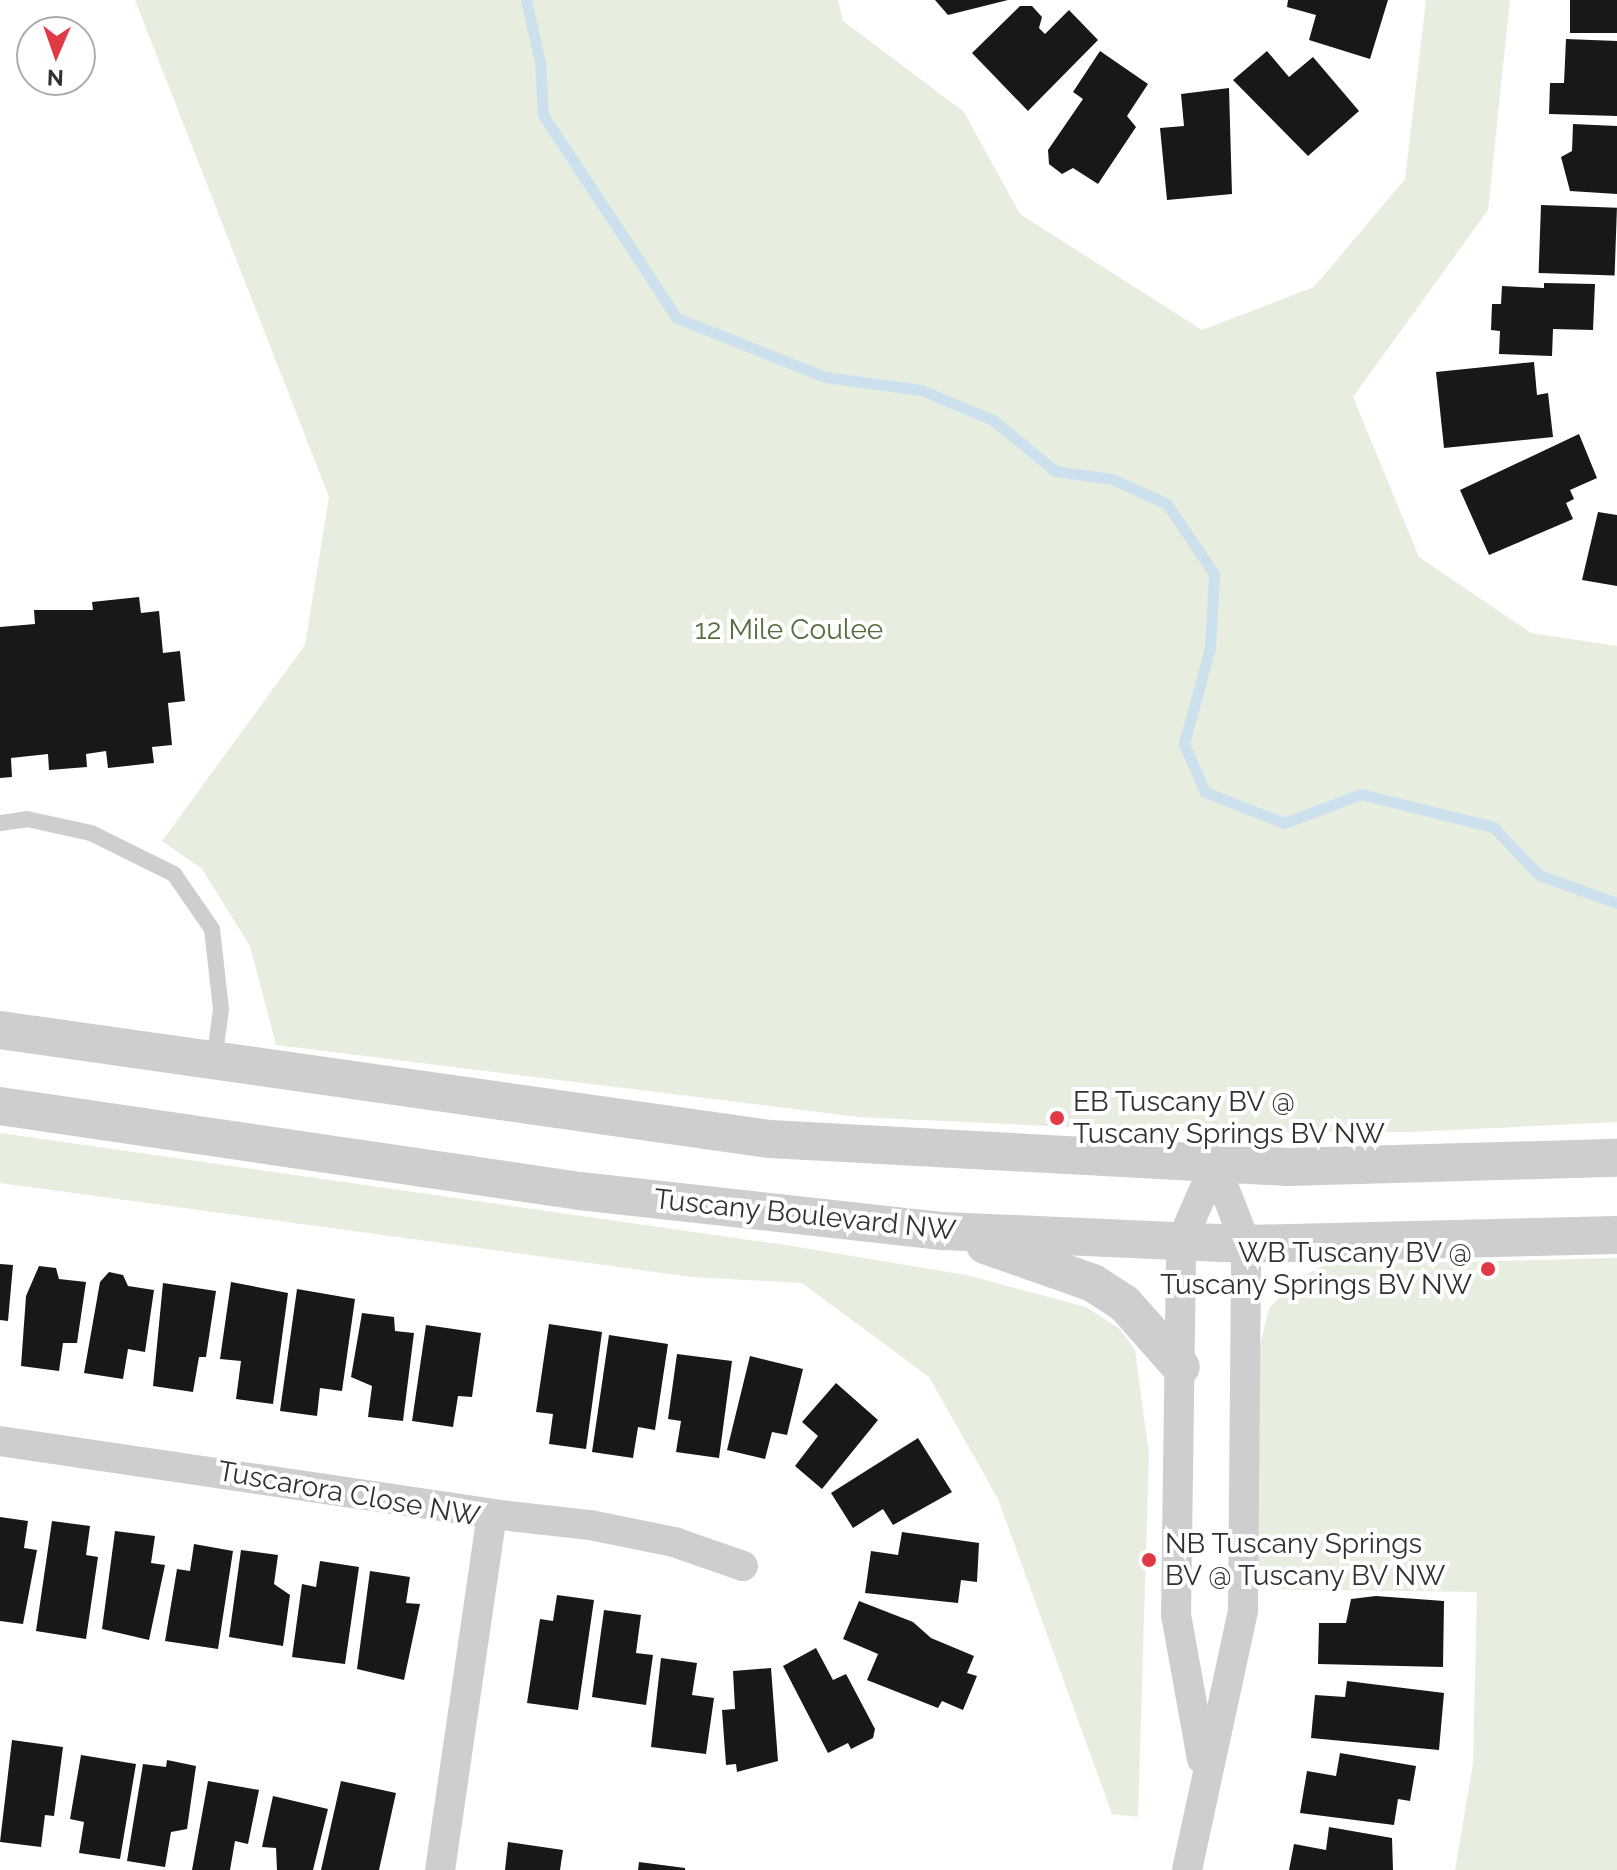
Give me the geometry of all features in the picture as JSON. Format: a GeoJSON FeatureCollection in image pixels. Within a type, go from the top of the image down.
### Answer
{"type":"FeatureCollection","features":[{"type":"Feature","properties":{"kind":"street"},"geometry":{"type":"LineString","coordinates":[[0,1030],[770,1139],[1215,1165],[1617,1158]]}},
{"type":"Feature","properties":{"kind":"street","name":"Tuscany Boulevard NW"},"geometry":{"type":"LineString","coordinates":[[0,1106],[580,1191],[945,1231],[1246,1244],[1617,1235]]}},
{"type":"Feature","properties":{"kind":"street"},"geometry":{"type":"LineString","coordinates":[[1205,1773],[1176,1615],[1181,1242],[1215,1165]]}},
{"type":"Feature","properties":{"kind":"street"},"geometry":{"type":"LineString","coordinates":[[1187,1870],[1205,1773],[1243,1610],[1246,1244],[1215,1165]]}},
{"type":"Feature","properties":{"kind":"street"},"geometry":{"type":"LineString","coordinates":[[945,1231],[1093,1283],[1125,1304],[1181,1367]]}},
{"type":"Feature","properties":{"kind":"street","name":"Tuscarora Close NW"},"geometry":{"type":"LineString","coordinates":[[0,1441],[492,1514],[440,1870]]}},
{"type":"Feature","properties":{"kind":"street"},"geometry":{"type":"LineString","coordinates":[[492,1514],[618,1531],[743,1566]]}},
{"type":"Feature","properties":{"kind":"lane"},"geometry":{"type":"LineString","coordinates":[[0,823],[27,819],[91,833],[174,874],[212,929],[221,1009],[214,1062]]}},
{"type":"Feature","properties":{"kind":"green space","name":"12 Mile Coulee"},"geometry":{"type":"Polygon","coordinates":[[[135,0],[838,0],[843,21],[964,112],[1020,214],[1202,330],[1314,287],[1405,179],[1426,0],[1510,0],[1488,210],[1353,397],[1419,557],[1531,633],[1617,646],[1617,1122],[1411,1132],[1176,1132],[858,1117],[276,1045],[250,946],[202,869],[162,841],[305,645],[329,497],[135,0]]]}},
{"type":"Feature","properties":{"kind":"green space"},"geometry":{"type":"Polygon","coordinates":[[[0,1133],[792,1246],[966,1275],[1086,1307],[1120,1329],[1135,1350],[1149,1454],[1138,1817],[1112,1814],[998,1499],[929,1377],[802,1283],[692,1277],[0,1183],[0,1133]]]}},
{"type":"Feature","properties":{"kind":"green space"},"geometry":{"type":"Polygon","coordinates":[[[1617,1258],[1617,1870],[1455,1870],[1473,1763],[1477,1592],[1258,1589],[1260,1345],[1269,1308],[1299,1278],[1325,1265],[1617,1258]]]}},
{"type":"Feature","properties":{"kind":"building"},"geometry":{"type":"Polygon","coordinates":[[[935,0],[1008,0],[948,15],[935,0]]]}},
{"type":"Feature","properties":{"kind":"building"},"geometry":{"type":"Polygon","coordinates":[[[1288,0],[1388,0],[1370,59],[1309,40],[1316,15],[1287,7],[1288,0]]]}},
{"type":"Feature","properties":{"kind":"building"},"geometry":{"type":"Polygon","coordinates":[[[1570,0],[1617,0],[1617,33],[1570,33],[1570,0]]]}},
{"type":"Feature","properties":{"kind":"building"},"geometry":{"type":"Polygon","coordinates":[[[1020,6],[1032,6],[1042,17],[1039,28],[1045,34],[1069,10],[1098,40],[1028,111],[972,53],[1020,6]]]}},
{"type":"Feature","properties":{"kind":"building"},"geometry":{"type":"Polygon","coordinates":[[[1566,39],[1617,41],[1617,116],[1549,114],[1550,83],[1564,83],[1566,39]]]}},
{"type":"Feature","properties":{"kind":"building"},"geometry":{"type":"Polygon","coordinates":[[[1100,51],[1148,84],[1127,116],[1136,127],[1098,184],[1073,168],[1062,174],[1049,164],[1048,150],[1083,99],[1073,92],[1100,51]]]}},
{"type":"Feature","properties":{"kind":"building"},"geometry":{"type":"Polygon","coordinates":[[[1267,51],[1289,77],[1313,57],[1359,111],[1308,156],[1233,80],[1267,51]]]}},
{"type":"Feature","properties":{"kind":"building"},"geometry":{"type":"Polygon","coordinates":[[[1229,88],[1232,194],[1167,200],[1160,128],[1184,126],[1181,94],[1229,88]]]}},
{"type":"Feature","properties":{"kind":"building"},"geometry":{"type":"Polygon","coordinates":[[[1573,124],[1617,126],[1617,194],[1570,191],[1561,157],[1572,151],[1573,124]]]}},
{"type":"Feature","properties":{"kind":"building"},"geometry":{"type":"Polygon","coordinates":[[[1541,205],[1617,208],[1615,276],[1539,273],[1541,205]]]}},
{"type":"Feature","properties":{"kind":"building"},"geometry":{"type":"Polygon","coordinates":[[[1544,283],[1595,284],[1593,330],[1553,329],[1552,356],[1499,354],[1500,331],[1491,330],[1492,304],[1501,304],[1502,286],[1544,288],[1544,283]]]}},
{"type":"Feature","properties":{"kind":"building"},"geometry":{"type":"Polygon","coordinates":[[[1534,362],[1537,395],[1548,393],[1553,437],[1444,448],[1436,372],[1534,362]]]}},
{"type":"Feature","properties":{"kind":"building"},"geometry":{"type":"Polygon","coordinates":[[[1579,434],[1597,478],[1570,490],[1574,499],[1566,503],[1573,519],[1489,555],[1460,490],[1579,434]]]}},
{"type":"Feature","properties":{"kind":"building"},"geometry":{"type":"Polygon","coordinates":[[[1598,512],[1617,515],[1617,586],[1582,580],[1598,512]]]}},
{"type":"Feature","properties":{"kind":"building"},"geometry":{"type":"Polygon","coordinates":[[[139,597],[141,613],[159,611],[163,653],[180,651],[185,701],[168,703],[172,745],[152,747],[154,763],[108,768],[106,751],[86,754],[87,767],[49,770],[48,754],[11,758],[12,777],[0,778],[0,627],[35,624],[34,610],[93,610],[92,602],[139,597]]]}},
{"type":"Feature","properties":{"kind":"building"},"geometry":{"type":"Polygon","coordinates":[[[0,1264],[13,1265],[8,1321],[0,1320],[0,1264]]]}},
{"type":"Feature","properties":{"kind":"building"},"geometry":{"type":"Polygon","coordinates":[[[39,1266],[56,1268],[59,1279],[86,1282],[77,1343],[63,1343],[59,1371],[21,1366],[26,1296],[39,1266]]]}},
{"type":"Feature","properties":{"kind":"building"},"geometry":{"type":"Polygon","coordinates":[[[109,1272],[123,1275],[128,1286],[154,1290],[145,1352],[128,1349],[123,1379],[84,1373],[100,1282],[109,1272]]]}},
{"type":"Feature","properties":{"kind":"building"},"geometry":{"type":"Polygon","coordinates":[[[231,1282],[288,1293],[273,1404],[236,1399],[241,1361],[220,1359],[231,1282]]]}},
{"type":"Feature","properties":{"kind":"building"},"geometry":{"type":"Polygon","coordinates":[[[163,1283],[216,1291],[206,1357],[199,1357],[193,1392],[153,1386],[163,1283]]]}},
{"type":"Feature","properties":{"kind":"building"},"geometry":{"type":"Polygon","coordinates":[[[297,1289],[355,1299],[342,1391],[320,1388],[317,1416],[280,1411],[297,1289]]]}},
{"type":"Feature","properties":{"kind":"building"},"geometry":{"type":"Polygon","coordinates":[[[362,1313],[394,1317],[395,1331],[414,1333],[403,1421],[368,1417],[372,1386],[351,1377],[362,1313]]]}},
{"type":"Feature","properties":{"kind":"building"},"geometry":{"type":"Polygon","coordinates":[[[549,1324],[602,1332],[586,1449],[549,1444],[553,1414],[536,1412],[549,1324]]]}},
{"type":"Feature","properties":{"kind":"building"},"geometry":{"type":"Polygon","coordinates":[[[426,1325],[481,1333],[472,1397],[458,1396],[453,1427],[412,1421],[426,1325]]]}},
{"type":"Feature","properties":{"kind":"building"},"geometry":{"type":"Polygon","coordinates":[[[609,1335],[668,1344],[655,1430],[638,1427],[633,1458],[592,1452],[609,1335]]]}},
{"type":"Feature","properties":{"kind":"building"},"geometry":{"type":"Polygon","coordinates":[[[677,1354],[732,1361],[719,1458],[676,1452],[681,1421],[668,1419],[677,1354]]]}},
{"type":"Feature","properties":{"kind":"building"},"geometry":{"type":"Polygon","coordinates":[[[750,1356],[803,1369],[787,1435],[772,1432],[765,1459],[727,1450],[750,1356]]]}},
{"type":"Feature","properties":{"kind":"building"},"geometry":{"type":"Polygon","coordinates":[[[836,1383],[878,1420],[822,1489],[795,1466],[818,1436],[802,1422],[836,1383]]]}},
{"type":"Feature","properties":{"kind":"building"},"geometry":{"type":"Polygon","coordinates":[[[918,1438],[952,1492],[893,1525],[883,1509],[853,1528],[831,1493],[918,1438]]]}},
{"type":"Feature","properties":{"kind":"building"},"geometry":{"type":"Polygon","coordinates":[[[0,1517],[28,1521],[24,1548],[37,1550],[23,1624],[0,1621],[0,1517]]]}},
{"type":"Feature","properties":{"kind":"building"},"geometry":{"type":"Polygon","coordinates":[[[52,1521],[90,1526],[86,1555],[98,1557],[86,1639],[36,1631],[52,1521]]]}},
{"type":"Feature","properties":{"kind":"building"},"geometry":{"type":"Polygon","coordinates":[[[115,1531],[155,1536],[151,1563],[165,1565],[149,1640],[102,1629],[115,1531]]]}},
{"type":"Feature","properties":{"kind":"building"},"geometry":{"type":"Polygon","coordinates":[[[902,1532],[979,1543],[977,1582],[961,1580],[958,1603],[865,1593],[871,1551],[898,1555],[902,1532]]]}},
{"type":"Feature","properties":{"kind":"building"},"geometry":{"type":"Polygon","coordinates":[[[194,1544],[233,1551],[218,1649],[165,1641],[177,1569],[190,1571],[194,1544]]]}},
{"type":"Feature","properties":{"kind":"building"},"geometry":{"type":"Polygon","coordinates":[[[241,1550],[278,1555],[274,1584],[290,1595],[283,1646],[229,1637],[241,1550]]]}},
{"type":"Feature","properties":{"kind":"building"},"geometry":{"type":"Polygon","coordinates":[[[320,1561],[359,1567],[345,1664],[292,1657],[302,1584],[316,1587],[320,1561]]]}},
{"type":"Feature","properties":{"kind":"building"},"geometry":{"type":"Polygon","coordinates":[[[370,1571],[410,1577],[406,1603],[420,1604],[404,1680],[357,1669],[370,1571]]]}},
{"type":"Feature","properties":{"kind":"building"},"geometry":{"type":"Polygon","coordinates":[[[557,1595],[594,1600],[578,1710],[527,1703],[540,1619],[553,1621],[557,1595]]]}},
{"type":"Feature","properties":{"kind":"building"},"geometry":{"type":"Polygon","coordinates":[[[1376,1596],[1444,1601],[1443,1667],[1318,1664],[1319,1623],[1346,1623],[1351,1599],[1376,1596]]]}},
{"type":"Feature","properties":{"kind":"building"},"geometry":{"type":"Polygon","coordinates":[[[859,1601],[913,1622],[931,1638],[974,1656],[967,1673],[977,1676],[963,1710],[942,1701],[938,1708],[867,1680],[878,1654],[843,1639],[859,1601]]]}},
{"type":"Feature","properties":{"kind":"building"},"geometry":{"type":"Polygon","coordinates":[[[604,1610],[641,1615],[636,1653],[653,1655],[646,1705],[592,1697],[604,1610]]]}},
{"type":"Feature","properties":{"kind":"building"},"geometry":{"type":"Polygon","coordinates":[[[816,1648],[833,1680],[846,1674],[875,1729],[873,1738],[851,1749],[848,1743],[828,1753],[783,1666],[816,1648]]]}},
{"type":"Feature","properties":{"kind":"building"},"geometry":{"type":"Polygon","coordinates":[[[661,1658],[697,1663],[692,1695],[714,1698],[706,1754],[651,1747],[661,1658]]]}},
{"type":"Feature","properties":{"kind":"building"},"geometry":{"type":"Polygon","coordinates":[[[771,1668],[778,1761],[737,1772],[736,1764],[726,1765],[722,1710],[735,1709],[733,1671],[771,1668]]]}},
{"type":"Feature","properties":{"kind":"building"},"geometry":{"type":"Polygon","coordinates":[[[1347,1681],[1444,1693],[1439,1750],[1311,1738],[1315,1695],[1345,1697],[1347,1681]]]}},
{"type":"Feature","properties":{"kind":"building"},"geometry":{"type":"Polygon","coordinates":[[[12,1740],[63,1747],[54,1816],[45,1815],[41,1847],[0,1842],[12,1740]]]}},
{"type":"Feature","properties":{"kind":"building"},"geometry":{"type":"Polygon","coordinates":[[[1340,1753],[1416,1766],[1410,1801],[1398,1799],[1394,1825],[1300,1813],[1307,1771],[1336,1776],[1340,1753]]]}},
{"type":"Feature","properties":{"kind":"building"},"geometry":{"type":"Polygon","coordinates":[[[81,1755],[136,1764],[120,1859],[79,1853],[84,1822],[70,1819],[81,1755]]]}},
{"type":"Feature","properties":{"kind":"building"},"geometry":{"type":"Polygon","coordinates":[[[167,1760],[196,1766],[187,1829],[171,1832],[165,1867],[127,1861],[143,1764],[166,1767],[167,1760]]]}},
{"type":"Feature","properties":{"kind":"building"},"geometry":{"type":"Polygon","coordinates":[[[208,1781],[259,1790],[248,1844],[235,1841],[230,1870],[192,1870],[208,1781]]]}},
{"type":"Feature","properties":{"kind":"building"},"geometry":{"type":"Polygon","coordinates":[[[341,1781],[396,1793],[379,1870],[321,1870],[341,1781]]]}},
{"type":"Feature","properties":{"kind":"building"},"geometry":{"type":"Polygon","coordinates":[[[273,1796],[328,1809],[313,1870],[277,1870],[276,1848],[262,1847],[273,1796]]]}},
{"type":"Feature","properties":{"kind":"building"},"geometry":{"type":"Polygon","coordinates":[[[1329,1827],[1392,1838],[1393,1870],[1289,1870],[1294,1844],[1326,1850],[1329,1827]]]}},
{"type":"Feature","properties":{"kind":"building"},"geometry":{"type":"Polygon","coordinates":[[[508,1842],[563,1850],[560,1870],[505,1870],[508,1842]]]}},
{"type":"Feature","properties":{"kind":"building"},"geometry":{"type":"Polygon","coordinates":[[[639,1862],[685,1868],[685,1870],[638,1870],[639,1862]]]}},
{"type":"Feature","properties":{"kind":"waterway"},"geometry":{"type":"LineString","coordinates":[[526,0],[540,62],[543,115],[677,318],[825,377],[921,390],[993,420],[1055,471],[1112,479],[1167,504],[1214,574],[1210,648],[1184,744],[1205,792],[1284,823],[1361,794],[1493,827],[1539,875],[1617,903]]}},
{"type":"Feature","properties":{"kind":"place","name":"EB Tuscany BV @ Tuscany Springs BV NW"},"geometry":{"type":"Point","coordinates":[1057,1118]}},
{"type":"Feature","properties":{"kind":"place","name":"WB Tuscany BV @ Tuscany Springs BV NW"},"geometry":{"type":"Point","coordinates":[1488,1269]}},
{"type":"Feature","properties":{"kind":"place","name":"NB Tuscany Springs BV @ Tuscany BV NW"},"geometry":{"type":"Point","coordinates":[1149,1560]}}]}
